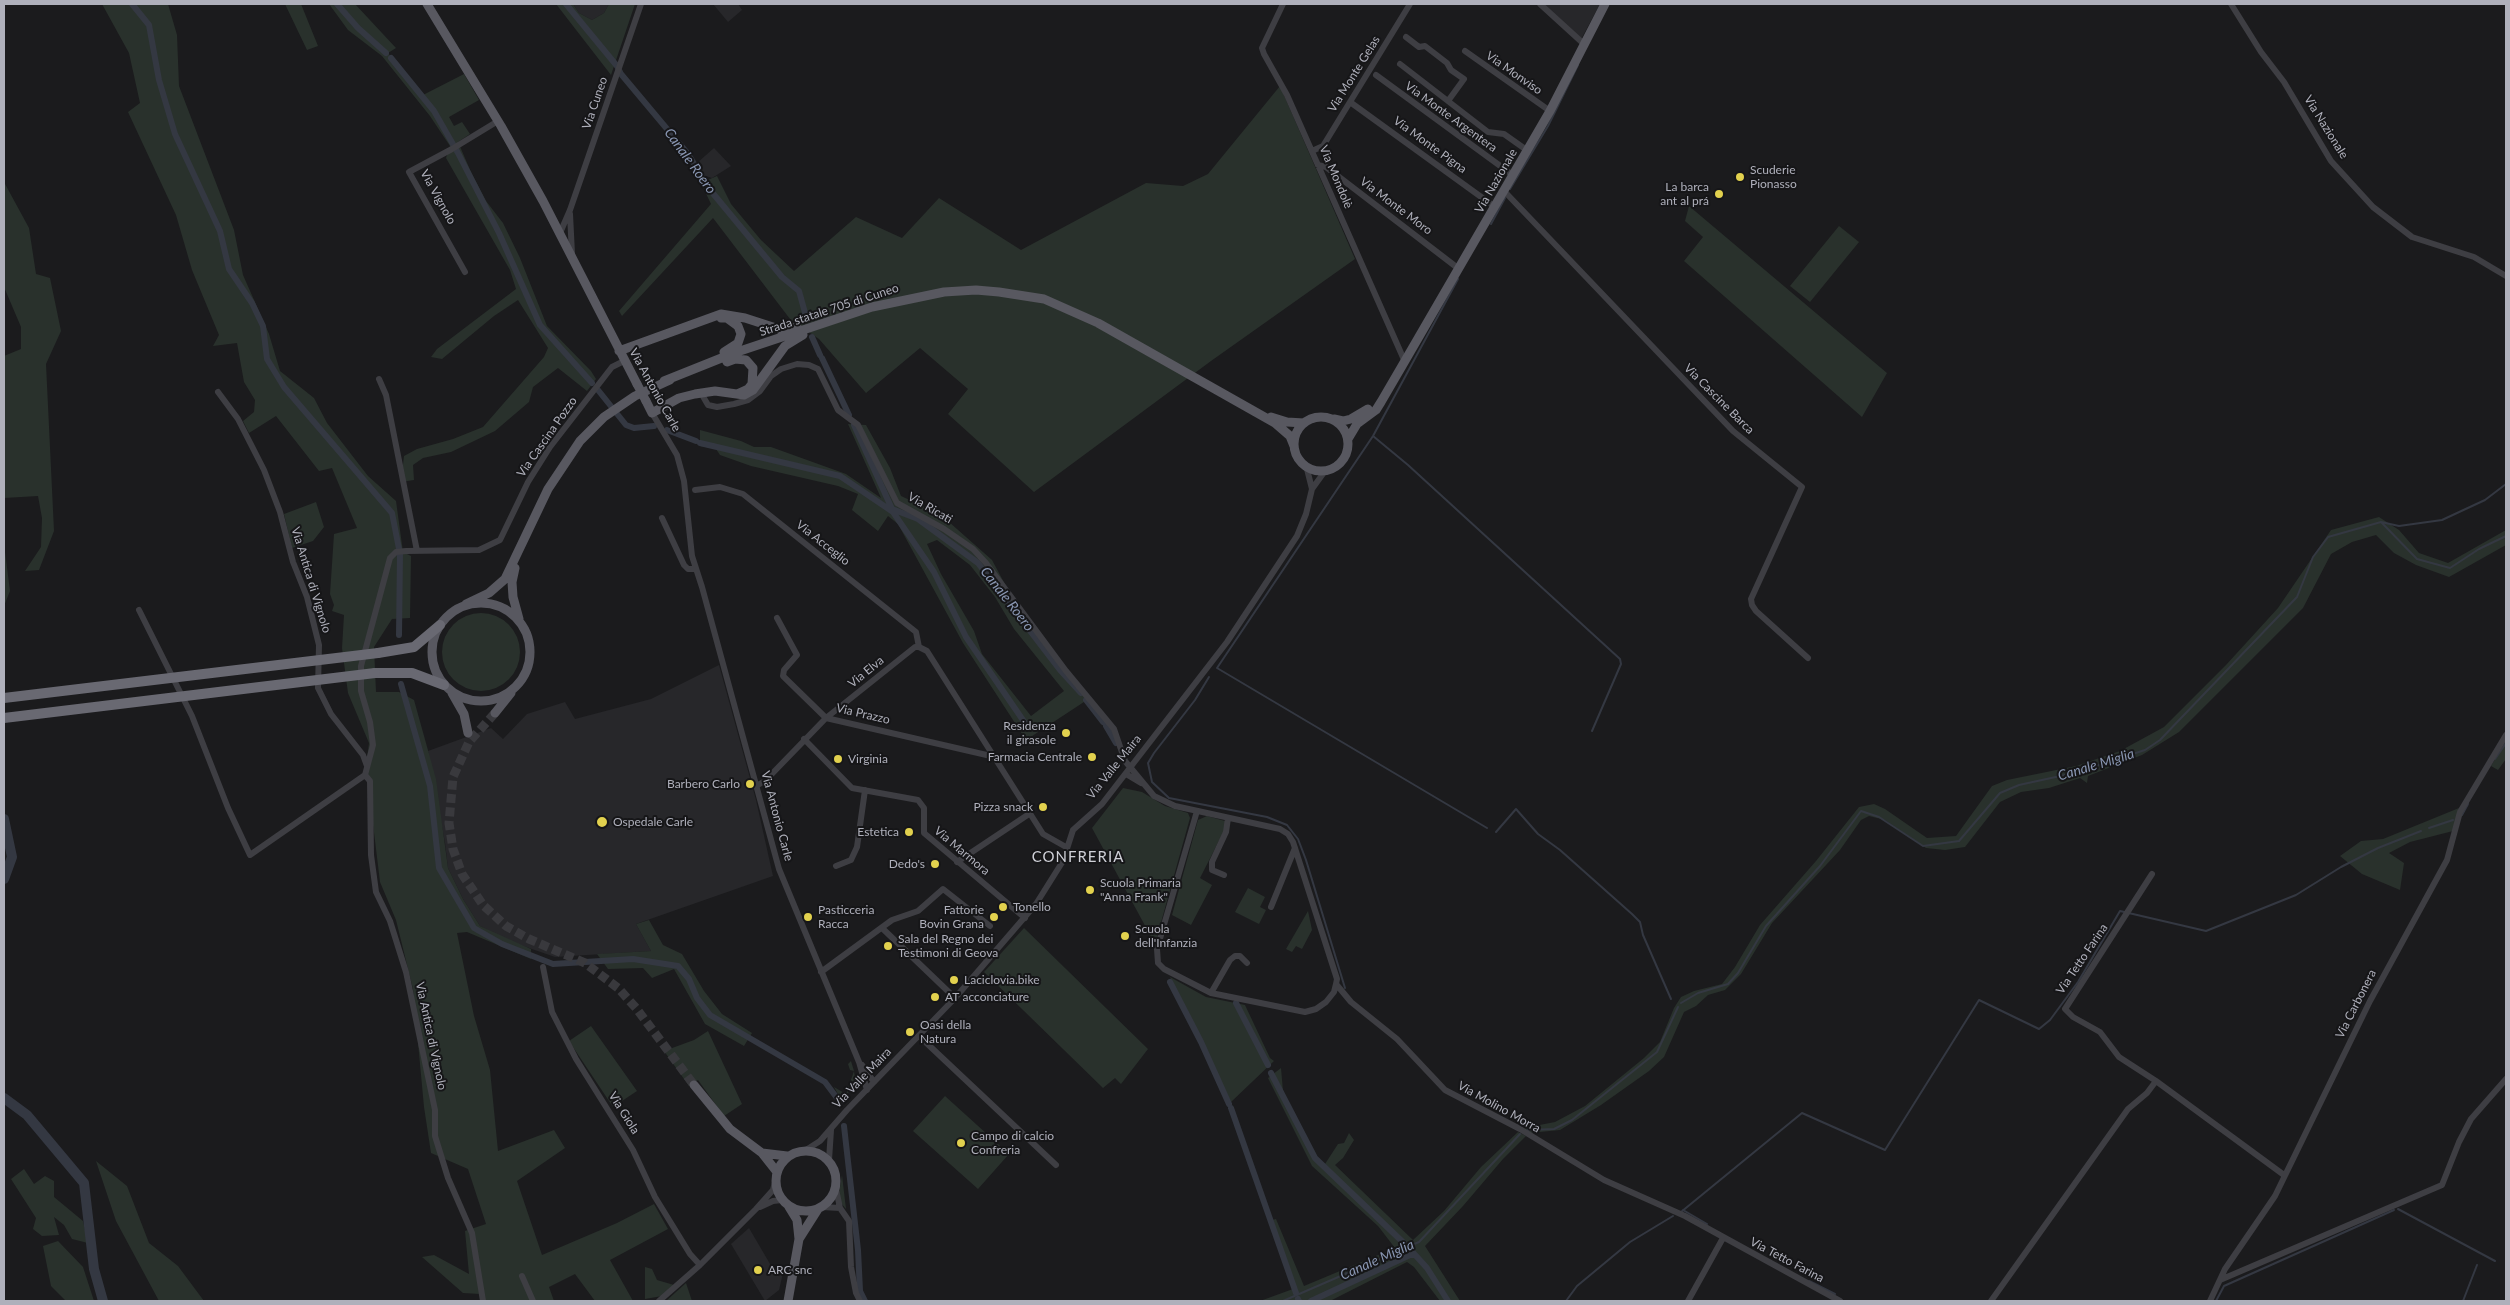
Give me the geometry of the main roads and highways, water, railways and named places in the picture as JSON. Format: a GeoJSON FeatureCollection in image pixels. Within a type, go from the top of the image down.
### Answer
{"type":"FeatureCollection","features":[{"type":"Feature","properties":{"kind":"highway"},"geometry":{"type":"LineString","coordinates":[[4,698],[378,653],[414,647],[440,625]]}},
{"type":"Feature","properties":{"kind":"highway"},"geometry":{"type":"LineString","coordinates":[[4,718],[375,673],[412,672],[447,688]]}},
{"type":"Feature","properties":{"kind":"main road","name":"Via Nazionale"},"geometry":{"type":"LineString","coordinates":[[1385,394],[1514,176],[1605,4]]}},
{"type":"Feature","properties":{"kind":"main road","name":"Via Antonio Carle"},"geometry":{"type":"LineString","coordinates":[[428,5],[498,121],[560,233],[652,413],[679,398],[700,393],[715,391],[737,394]]}},
{"type":"Feature","properties":{"kind":"main road","name":"Strada statale 705 di Cuneo"},"geometry":{"type":"LineString","coordinates":[[668,379],[872,307],[928,295],[976,290],[1044,299],[1106,327],[1250,408],[1290,436],[1294,446]]}},
{"type":"Feature","properties":{"kind":"main road"},"geometry":{"type":"LineString","coordinates":[[619,351],[714,317],[728,314],[786,329],[858,308],[872,307]]}},
{"type":"Feature","properties":{"kind":"main road"},"geometry":{"type":"LineString","coordinates":[[737,394],[744,395],[754,390],[785,346],[794,339],[861,316],[872,307]]}},
{"type":"Feature","properties":{"kind":"main road"},"geometry":{"type":"LineString","coordinates":[[468,734],[464,714],[436,672],[432,656],[433,640],[440,625],[451,612],[498,586],[506,579],[548,489],[580,441],[612,412],[635,396],[668,379],[686,367],[731,349],[738,343],[741,334],[738,326],[727,318],[714,317]]}},
{"type":"Feature","properties":{"kind":"main road"},"geometry":{"type":"LineString","coordinates":[[668,379],[689,376],[735,359],[746,360],[753,368],[752,384],[748,389],[737,394]]}},
{"type":"Feature","properties":{"kind":"main road"},"geometry":{"type":"LineString","coordinates":[[1385,394],[1376,410],[1352,430],[1348,439],[1346,456],[1333,469],[1316,471],[1302,463],[1294,446],[1295,437],[1304,423],[1311,419],[1325,417],[1343,420],[1350,419],[1360,414],[1385,394]]}},
{"type":"Feature","properties":{"kind":"main road","name":"Strada statale 705 di Cuneo"},"geometry":{"type":"LineString","coordinates":[[1250,408],[1287,422],[1304,423]]}},
{"type":"Feature","properties":{"kind":"main road"},"geometry":{"type":"LineString","coordinates":[[1325,417],[1340,424],[1348,439]]}},
{"type":"Feature","properties":{"kind":"main road"},"geometry":{"type":"LineString","coordinates":[[496,713],[526,672],[531,651],[527,632],[519,619],[513,597],[512,582],[521,548]]}},
{"type":"Feature","properties":{"kind":"main road"},"geometry":{"type":"LineString","coordinates":[[466,604],[480,602],[495,604],[508,610],[519,619]]}},
{"type":"Feature","properties":{"kind":"main road"},"geometry":{"type":"LineString","coordinates":[[447,688],[462,698],[482,701],[503,697],[514,689]]}},
{"type":"Feature","properties":{"kind":"main road"},"geometry":{"type":"LineString","coordinates":[[694,1085],[730,1129],[762,1153],[777,1172]]}},
{"type":"Feature","properties":{"kind":"main road"},"geometry":{"type":"LineString","coordinates":[[762,1153],[787,1156],[806,1150],[814,1151],[829,1160],[836,1173],[836,1189],[833,1196],[820,1208],[799,1239]]}},
{"type":"Feature","properties":{"kind":"main road"},"geometry":{"type":"LineString","coordinates":[[787,1156],[777,1172],[776,1182],[785,1203],[797,1220],[799,1239],[788,1301]]}},
{"type":"Feature","properties":{"kind":"main road"},"geometry":{"type":"LineString","coordinates":[[785,1203],[797,1210],[808,1211],[820,1208]]}},
{"type":"Feature","properties":{"kind":"waterway"},"geometry":{"type":"LineString","coordinates":[[132,4],[149,25],[159,80],[175,134],[220,231],[229,269],[252,303],[263,326],[267,359],[284,387],[392,513],[400,554],[399,635]]}},
{"type":"Feature","properties":{"kind":"waterway"},"geometry":{"type":"LineString","coordinates":[[337,4],[358,28],[386,53]]}},
{"type":"Feature","properties":{"kind":"waterway","name":"Canale Roero"},"geometry":{"type":"LineString","coordinates":[[566,4],[688,154],[711,191],[782,277],[799,291],[807,320]]}},
{"type":"Feature","properties":{"kind":"waterway"},"geometry":{"type":"LineString","coordinates":[[391,58],[434,111],[458,153],[499,233],[540,325],[592,383]]}},
{"type":"Feature","properties":{"kind":"waterway"},"geometry":{"type":"LineString","coordinates":[[1510,189],[1548,126],[1578,65]]}},
{"type":"Feature","properties":{"kind":"waterway"},"geometry":{"type":"LineString","coordinates":[[1491,224],[1505,198]]}},
{"type":"Feature","properties":{"kind":"waterway"},"geometry":{"type":"LineString","coordinates":[[1458,279],[1373,436],[1217,668],[1487,828]]}},
{"type":"Feature","properties":{"kind":"waterway"},"geometry":{"type":"LineString","coordinates":[[812,337],[820,355]]}},
{"type":"Feature","properties":{"kind":"waterway","name":"Canale Roero"},"geometry":{"type":"LineString","coordinates":[[822,358],[849,415]]}},
{"type":"Feature","properties":{"kind":"waterway"},"geometry":{"type":"LineString","coordinates":[[598,390],[626,425],[634,428],[654,426]]}},
{"type":"Feature","properties":{"kind":"waterway","name":"Canale Roero"},"geometry":{"type":"LineString","coordinates":[[854,425],[892,509],[918,519],[978,563],[1060,670],[1081,693]]}},
{"type":"Feature","properties":{"kind":"waterway"},"geometry":{"type":"LineString","coordinates":[[667,430],[696,441]]}},
{"type":"Feature","properties":{"kind":"waterway"},"geometry":{"type":"LineString","coordinates":[[1373,436],[1408,465],[1620,659],[1621,664],[1592,731]]}},
{"type":"Feature","properties":{"kind":"waterway"},"geometry":{"type":"LineString","coordinates":[[700,443],[840,476],[893,512],[934,572],[966,637],[1027,726]]}},
{"type":"Feature","properties":{"kind":"waterway"},"geometry":{"type":"LineString","coordinates":[[2381,522],[2399,526],[2442,520],[2485,500],[2506,484]]}},
{"type":"Feature","properties":{"kind":"waterway","name":"Canale Miglia"},"geometry":{"type":"LineString","coordinates":[[1681,1003],[1698,993],[1728,984],[1738,973],[1766,926],[1820,866],[1861,811],[1879,817],[1923,846],[1959,841],[2000,793],[2019,785],[2074,773],[2145,750],[2160,740],[2297,597],[2313,557],[2328,537],[2381,522],[2417,559],[2450,568],[2479,549],[2506,536]]}},
{"type":"Feature","properties":{"kind":"waterway"},"geometry":{"type":"LineString","coordinates":[[1209,677],[1195,700],[1148,763],[1152,782],[1169,798],[1267,817],[1287,825],[1298,839],[1306,860],[1345,988]]}},
{"type":"Feature","properties":{"kind":"waterway"},"geometry":{"type":"LineString","coordinates":[[401,684],[430,786],[439,868],[474,928],[502,944],[553,964],[633,959],[678,966],[689,979],[697,998],[710,1015],[825,1082],[840,1102]]}},
{"type":"Feature","properties":{"kind":"waterway"},"geometry":{"type":"LineString","coordinates":[[1086,700],[1103,722]]}},
{"type":"Feature","properties":{"kind":"waterway"},"geometry":{"type":"LineString","coordinates":[[1106,726],[1116,743]]}},
{"type":"Feature","properties":{"kind":"waterway"},"geometry":{"type":"LineString","coordinates":[[2495,759],[2506,743]]}},
{"type":"Feature","properties":{"kind":"waterway"},"geometry":{"type":"LineString","coordinates":[[2462,815],[2468,804]]}},
{"type":"Feature","properties":{"kind":"waterway"},"geometry":{"type":"LineString","coordinates":[[1496,832],[1516,809],[1538,834],[1560,850],[1632,914],[1640,922],[1643,935],[1671,999]]}},
{"type":"Feature","properties":{"kind":"waterway"},"geometry":{"type":"LineString","coordinates":[[4,819],[12,857],[4,879]]}},
{"type":"Feature","properties":{"kind":"waterway"},"geometry":{"type":"LineString","coordinates":[[2429,828],[2453,820]]}},
{"type":"Feature","properties":{"kind":"waterway"},"geometry":{"type":"LineString","coordinates":[[1681,1212],[1802,1113],[1885,1150],[1979,1000],[2039,1029],[2050,1020],[2078,982],[2120,911],[2206,931],[2296,895],[2341,867],[2378,848],[2421,831]]}},
{"type":"Feature","properties":{"kind":"waterway"},"geometry":{"type":"LineString","coordinates":[[1170,982],[1201,1042],[1229,1104]]}},
{"type":"Feature","properties":{"kind":"waterway"},"geometry":{"type":"LineString","coordinates":[[1236,1003],[1268,1065]]}},
{"type":"Feature","properties":{"kind":"waterway","name":"Canale Miglia"},"geometry":{"type":"LineString","coordinates":[[1528,1130],[1554,1129],[1572,1120],[1657,1052],[1678,1007]]}},
{"type":"Feature","properties":{"kind":"waterway"},"geometry":{"type":"LineString","coordinates":[[1271,1073],[1315,1158],[1408,1247],[1427,1268],[1448,1301]]}},
{"type":"Feature","properties":{"kind":"waterway"},"geometry":{"type":"LineString","coordinates":[[4,1098],[27,1115],[84,1183],[94,1269],[103,1301]]}},
{"type":"Feature","properties":{"kind":"waterway"},"geometry":{"type":"LineString","coordinates":[[1231,1108],[1296,1293]]}},
{"type":"Feature","properties":{"kind":"waterway"},"geometry":{"type":"LineString","coordinates":[[844,1126],[858,1250],[860,1291],[865,1301]]}},
{"type":"Feature","properties":{"kind":"waterway","name":"Canale Miglia"},"geometry":{"type":"LineString","coordinates":[[1283,1301],[1419,1242],[1520,1134]]}},
{"type":"Feature","properties":{"kind":"waterway"},"geometry":{"type":"LineString","coordinates":[[2398,1209],[2495,1261]]}},
{"type":"Feature","properties":{"kind":"waterway"},"geometry":{"type":"LineString","coordinates":[[1683,1210],[1707,1224]]}},
{"type":"Feature","properties":{"kind":"waterway"},"geometry":{"type":"LineString","coordinates":[[2216,1301],[2224,1286],[2394,1210]]}},
{"type":"Feature","properties":{"kind":"waterway"},"geometry":{"type":"LineString","coordinates":[[1566,1301],[1577,1286],[1630,1242],[1673,1216]]}},
{"type":"Feature","properties":{"kind":"waterway"},"geometry":{"type":"LineString","coordinates":[[1311,1301],[1410,1255],[1415,1255]]}},
{"type":"Feature","properties":{"kind":"waterway"},"geometry":{"type":"LineString","coordinates":[[2463,1301],[2477,1265]]}},
{"type":"Feature","properties":{"kind":"waterway"},"geometry":{"type":"LineString","coordinates":[[1809,1281],[1835,1294]]}},
{"type":"Feature","properties":{"kind":"tunnel"},"geometry":{"type":"LineString","coordinates":[[495,713],[469,742],[453,777],[449,823],[453,849],[462,874],[483,905],[506,926],[529,939],[585,963],[618,988],[636,1008],[694,1085]]}},
{"type":"Feature","properties":{"kind":"place","name":"Scuderie Pionasso"},"geometry":{"type":"Point","coordinates":[1740,177]}},
{"type":"Feature","properties":{"kind":"place","name":"La barca ant al prá"},"geometry":{"type":"Point","coordinates":[1719,194]}},
{"type":"Feature","properties":{"kind":"place","name":"Residenza il girasole"},"geometry":{"type":"Point","coordinates":[1066,733]}},
{"type":"Feature","properties":{"kind":"place","name":"Farmacia Centrale"},"geometry":{"type":"Point","coordinates":[1092,757]}},
{"type":"Feature","properties":{"kind":"place","name":"Virginia"},"geometry":{"type":"Point","coordinates":[838,759]}},
{"type":"Feature","properties":{"kind":"place","name":"Barbero Carlo"},"geometry":{"type":"Point","coordinates":[750,784]}},
{"type":"Feature","properties":{"kind":"place","name":"Pizza snack"},"geometry":{"type":"Point","coordinates":[1043,807]}},
{"type":"Feature","properties":{"kind":"place","name":"Ospedale Carle"},"geometry":{"type":"Point","coordinates":[602,822]}},
{"type":"Feature","properties":{"kind":"place","name":"Estetica"},"geometry":{"type":"Point","coordinates":[909,832]}},
{"type":"Feature","properties":{"kind":"place","name":"Dedo's"},"geometry":{"type":"Point","coordinates":[935,864]}},
{"type":"Feature","properties":{"kind":"place","name":"Scuola Primaria \"Anna Frank\""},"geometry":{"type":"Point","coordinates":[1090,890]}},
{"type":"Feature","properties":{"kind":"place","name":"Tonello"},"geometry":{"type":"Point","coordinates":[1003,907]}},
{"type":"Feature","properties":{"kind":"place","name":"Pasticceria Racca"},"geometry":{"type":"Point","coordinates":[808,917]}},
{"type":"Feature","properties":{"kind":"place","name":"Fattorie Bovin Grana"},"geometry":{"type":"Point","coordinates":[994,917]}},
{"type":"Feature","properties":{"kind":"place","name":"Scuola dell'Infanzia"},"geometry":{"type":"Point","coordinates":[1125,936]}},
{"type":"Feature","properties":{"kind":"place","name":"Sala del Regno dei Testimoni di Geova"},"geometry":{"type":"Point","coordinates":[888,946]}},
{"type":"Feature","properties":{"kind":"place","name":"Laciclovia.bike"},"geometry":{"type":"Point","coordinates":[954,980]}},
{"type":"Feature","properties":{"kind":"place","name":"AT acconciature"},"geometry":{"type":"Point","coordinates":[935,997]}},
{"type":"Feature","properties":{"kind":"place","name":"Oasi della Natura"},"geometry":{"type":"Point","coordinates":[910,1032]}},
{"type":"Feature","properties":{"kind":"place","name":"Campo di calcio Confreria"},"geometry":{"type":"Point","coordinates":[961,1143]}},
{"type":"Feature","properties":{"kind":"place","name":"ARC snc"},"geometry":{"type":"Point","coordinates":[758,1270]}},
{"type":"Feature","properties":{"kind":"district","name":"CONFRERIA"},"geometry":{"type":"Point","coordinates":[1078,857]}}]}
